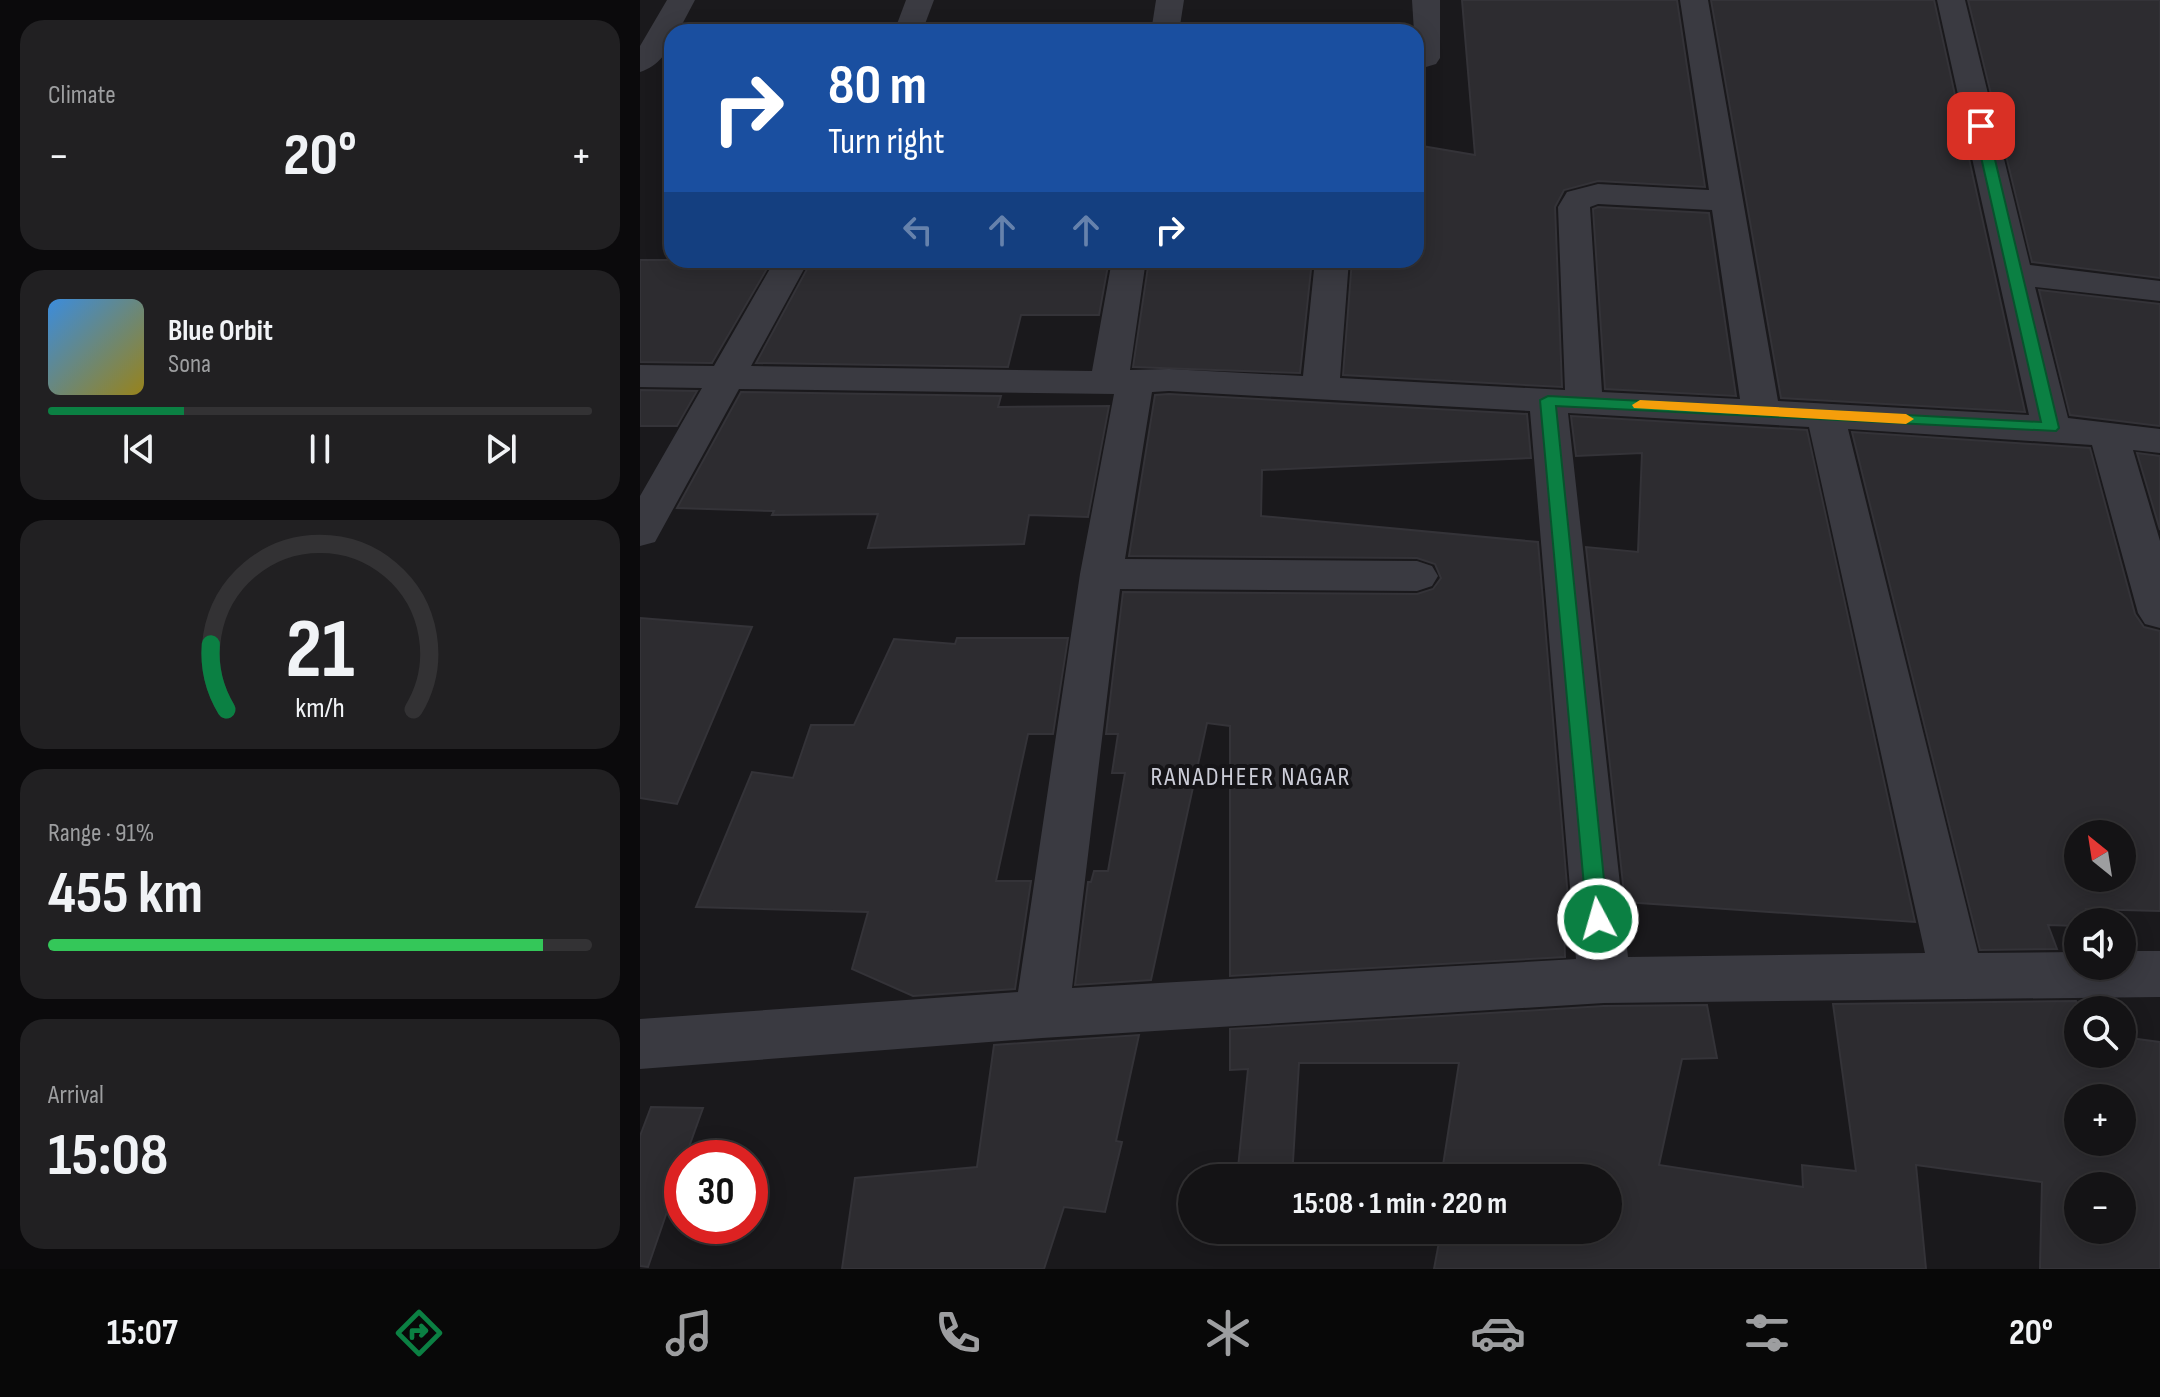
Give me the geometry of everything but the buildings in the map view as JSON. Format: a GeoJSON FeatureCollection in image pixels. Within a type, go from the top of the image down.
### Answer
{"type":"FeatureCollection","features":[{"type":"Feature","properties":{"kind":"street"},"geometry":{"type":"LineString","coordinates":[[668,24],[681,0]]}},
{"type":"Feature","properties":{"kind":"street"},"geometry":{"type":"LineString","coordinates":[[911,24],[920,0]]}},
{"type":"Feature","properties":{"kind":"street"},"geometry":{"type":"LineString","coordinates":[[1166,24],[1170,0]]}},
{"type":"Feature","properties":{"kind":"street"},"geometry":{"type":"LineString","coordinates":[[1426,0],[1426,58]]}},
{"type":"Feature","properties":{"kind":"street"},"geometry":{"type":"LineString","coordinates":[[1694,0],[1761,412]]}},
{"type":"Feature","properties":{"kind":"street"},"geometry":{"type":"LineString","coordinates":[[1951,0],[2051,428]]}},
{"type":"Feature","properties":{"kind":"street"},"geometry":{"type":"LineString","coordinates":[[640,63],[657,45],[664,32]]}},
{"type":"Feature","properties":{"kind":"street"},"geometry":{"type":"LineString","coordinates":[[1604,980],[1566,401],[1574,207],[1578,199],[1598,194],[1727,201]]}},
{"type":"Feature","properties":{"kind":"street"},"geometry":{"type":"LineString","coordinates":[[640,532],[788,268]]}},
{"type":"Feature","properties":{"kind":"street"},"geometry":{"type":"LineString","coordinates":[[1042,1014],[1101,574],[1122,382],[1129,268]]}},
{"type":"Feature","properties":{"kind":"street"},"geometry":{"type":"LineString","coordinates":[[1321,388],[1331,268]]}},
{"type":"Feature","properties":{"kind":"street"},"geometry":{"type":"LineString","coordinates":[[2015,274],[2160,291]]}},
{"type":"Feature","properties":{"kind":"street"},"geometry":{"type":"LineString","coordinates":[[640,376],[1122,382],[1321,388],[2051,428],[2160,441]]}},
{"type":"Feature","properties":{"kind":"street"},"geometry":{"type":"LineString","coordinates":[[1825,415],[1957,977]]}},
{"type":"Feature","properties":{"kind":"street"},"geometry":{"type":"LineString","coordinates":[[2109,435],[2160,613]]}},
{"type":"Feature","properties":{"kind":"street"},"geometry":{"type":"LineString","coordinates":[[1101,574],[1417,576]]}},
{"type":"Feature","properties":{"kind":"street"},"geometry":{"type":"LineString","coordinates":[[640,1044],[1042,1014],[1604,980],[2160,974]]}},
{"type":"Feature","properties":{"kind":"slow traffic"},"geometry":{"type":"LineString","coordinates":[[1640,405],[1906,419]]}},
{"type":"Feature","properties":{"kind":"district","name":"RANADHEER NAGAR"},"geometry":{"type":"Point","coordinates":[1251,776]}},
{"type":"Feature","properties":{"kind":"route"},"geometry":{"type":"LineString","coordinates":[[1598,919],[1548,400],[2051,428],[1981,126]]}}]}
